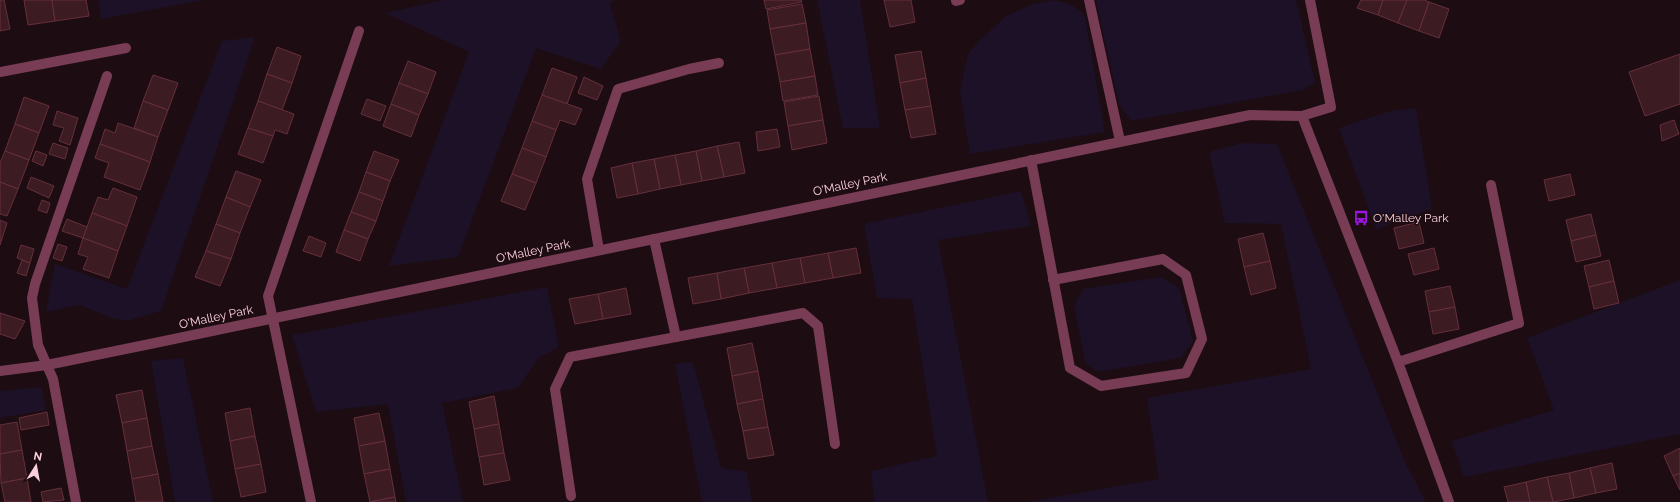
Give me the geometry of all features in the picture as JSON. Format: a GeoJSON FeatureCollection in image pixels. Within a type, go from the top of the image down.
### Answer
{"type":"FeatureCollection","features":[{"type":"Feature","properties":{"kind":"street"},"geometry":{"type":"LineString","coordinates":[[1089,0],[1120,142]]}},
{"type":"Feature","properties":{"kind":"street","name":"O'Malley Park"},"geometry":{"type":"LineString","coordinates":[[0,371],[47,365],[1250,115],[1302,116],[1331,107],[1310,0]]}},
{"type":"Feature","properties":{"kind":"street"},"geometry":{"type":"LineString","coordinates":[[311,502],[268,296],[359,31]]}},
{"type":"Feature","properties":{"kind":"street"},"geometry":{"type":"LineString","coordinates":[[0,72],[126,48]]}},
{"type":"Feature","properties":{"kind":"street"},"geometry":{"type":"LineString","coordinates":[[599,250],[587,179],[618,89],[689,69],[719,63]]}},
{"type":"Feature","properties":{"kind":"street"},"geometry":{"type":"LineString","coordinates":[[76,502],[53,384],[47,365],[38,345],[32,298],[35,284],[107,76]]}},
{"type":"Feature","properties":{"kind":"street"},"geometry":{"type":"LineString","coordinates":[[1302,116],[1398,362],[1449,502]]}},
{"type":"Feature","properties":{"kind":"street"},"geometry":{"type":"LineString","coordinates":[[1031,160],[1053,280],[1070,368],[1101,386],[1186,373],[1202,339],[1186,275],[1163,259],[1053,280]]}},
{"type":"Feature","properties":{"kind":"street"},"geometry":{"type":"LineString","coordinates":[[1398,362],[1519,323],[1491,185]]}},
{"type":"Feature","properties":{"kind":"street"},"geometry":{"type":"LineString","coordinates":[[654,239],[676,337]]}},
{"type":"Feature","properties":{"kind":"street"},"geometry":{"type":"LineString","coordinates":[[571,496],[555,389],[570,357],[803,313],[818,326],[835,444]]}},
{"type":"Feature","properties":{"kind":"shaded area"},"geometry":{"type":"Polygon","coordinates":[[[98,0],[204,0],[101,19],[98,0]]]}},
{"type":"Feature","properties":{"kind":"shaded area"},"geometry":{"type":"Polygon","coordinates":[[[444,0],[616,0],[610,3],[621,41],[601,69],[536,48],[458,257],[389,266],[469,52],[385,13],[444,0]]]}},
{"type":"Feature","properties":{"kind":"shaded area"},"geometry":{"type":"Polygon","coordinates":[[[817,0],[860,0],[880,128],[843,128],[817,0]]]}},
{"type":"Feature","properties":{"kind":"shaded area"},"geometry":{"type":"Polygon","coordinates":[[[1053,0],[1071,5],[1085,16],[1105,132],[970,154],[960,92],[968,54],[977,43],[1006,16],[1033,4],[1053,0]]]}},
{"type":"Feature","properties":{"kind":"shaded area"},"geometry":{"type":"Polygon","coordinates":[[[1096,0],[1296,0],[1315,82],[1303,90],[1131,121],[1119,104],[1096,0]]]}},
{"type":"Feature","properties":{"kind":"shaded area"},"geometry":{"type":"Polygon","coordinates":[[[255,37],[161,311],[127,321],[112,318],[80,305],[46,312],[55,264],[127,289],[222,41],[255,37]]]}},
{"type":"Feature","properties":{"kind":"shaded area"},"geometry":{"type":"Polygon","coordinates":[[[1416,108],[1432,209],[1376,229],[1339,128],[1390,111],[1416,108]]]}},
{"type":"Feature","properties":{"kind":"shaded area"},"geometry":{"type":"Polygon","coordinates":[[[1242,143],[1277,144],[1405,462],[1426,502],[1027,502],[1159,479],[1147,398],[1311,369],[1281,224],[1225,223],[1209,152],[1242,143]]]}},
{"type":"Feature","properties":{"kind":"shaded area"},"geometry":{"type":"Polygon","coordinates":[[[1021,191],[1031,226],[938,240],[988,502],[874,502],[871,471],[937,456],[912,299],[877,298],[864,224],[1021,191]]]}},
{"type":"Feature","properties":{"kind":"shaded area"},"geometry":{"type":"Polygon","coordinates":[[[1161,277],[1179,288],[1193,341],[1181,358],[1097,372],[1085,362],[1074,306],[1083,289],[1161,277]]]}},
{"type":"Feature","properties":{"kind":"shaded area"},"geometry":{"type":"Polygon","coordinates":[[[1680,280],[1680,434],[1464,477],[1452,441],[1554,410],[1527,338],[1680,280]]]}},
{"type":"Feature","properties":{"kind":"shaded area"},"geometry":{"type":"Polygon","coordinates":[[[547,287],[559,347],[538,358],[518,388],[442,403],[463,502],[406,502],[388,404],[316,412],[292,335],[547,287]]]}},
{"type":"Feature","properties":{"kind":"shaded area"},"geometry":{"type":"Polygon","coordinates":[[[183,358],[213,502],[175,502],[151,361],[183,358]]]}},
{"type":"Feature","properties":{"kind":"shaded area"},"geometry":{"type":"Polygon","coordinates":[[[693,362],[721,468],[747,472],[752,502],[702,502],[675,364],[693,362]]]}},
{"type":"Feature","properties":{"kind":"shaded area"},"geometry":{"type":"Polygon","coordinates":[[[41,387],[46,410],[0,418],[0,391],[41,387]]]}},
{"type":"Feature","properties":{"kind":"building"},"geometry":{"type":"Polygon","coordinates":[[[0,0],[4,0],[10,29],[0,31],[0,0]]]}},
{"type":"Feature","properties":{"kind":"building"},"geometry":{"type":"Polygon","coordinates":[[[24,0],[52,0],[55,21],[28,25],[24,0]]]}},
{"type":"Feature","properties":{"kind":"building"},"geometry":{"type":"Polygon","coordinates":[[[52,0],[86,0],[89,16],[55,21],[52,0]]]}},
{"type":"Feature","properties":{"kind":"building"},"geometry":{"type":"Polygon","coordinates":[[[764,0],[801,0],[802,2],[766,9],[764,0]]]}},
{"type":"Feature","properties":{"kind":"building"},"geometry":{"type":"Polygon","coordinates":[[[884,0],[911,0],[915,22],[890,27],[884,0]]]}},
{"type":"Feature","properties":{"kind":"building"},"geometry":{"type":"Polygon","coordinates":[[[1361,0],[1383,0],[1378,15],[1357,8],[1361,0]]]}},
{"type":"Feature","properties":{"kind":"building"},"geometry":{"type":"Polygon","coordinates":[[[1383,0],[1407,0],[1398,23],[1378,15],[1383,0]]]}},
{"type":"Feature","properties":{"kind":"building"},"geometry":{"type":"Polygon","coordinates":[[[1407,0],[1424,0],[1429,2],[1419,31],[1398,23],[1407,0]]]}},
{"type":"Feature","properties":{"kind":"building"},"geometry":{"type":"Polygon","coordinates":[[[1429,2],[1449,9],[1439,38],[1419,31],[1429,2]]]}},
{"type":"Feature","properties":{"kind":"building"},"geometry":{"type":"Polygon","coordinates":[[[802,4],[806,23],[770,29],[767,10],[802,4]]]}},
{"type":"Feature","properties":{"kind":"building"},"geometry":{"type":"Polygon","coordinates":[[[806,23],[810,49],[775,55],[770,29],[806,23]]]}},
{"type":"Feature","properties":{"kind":"building"},"geometry":{"type":"Polygon","coordinates":[[[277,47],[301,56],[292,83],[267,74],[277,47]]]}},
{"type":"Feature","properties":{"kind":"building"},"geometry":{"type":"Polygon","coordinates":[[[810,49],[815,76],[780,82],[775,55],[810,49]]]}},
{"type":"Feature","properties":{"kind":"building"},"geometry":{"type":"Polygon","coordinates":[[[921,51],[926,78],[900,83],[895,55],[921,51]]]}},
{"type":"Feature","properties":{"kind":"building"},"geometry":{"type":"Polygon","coordinates":[[[1680,54],[1680,104],[1645,116],[1629,72],[1680,54]]]}},
{"type":"Feature","properties":{"kind":"building"},"geometry":{"type":"Polygon","coordinates":[[[408,61],[436,72],[428,94],[399,83],[408,61]]]}},
{"type":"Feature","properties":{"kind":"building"},"geometry":{"type":"Polygon","coordinates":[[[552,68],[577,77],[567,104],[542,95],[552,68]]]}},
{"type":"Feature","properties":{"kind":"building"},"geometry":{"type":"Polygon","coordinates":[[[267,74],[292,83],[282,110],[258,101],[267,74]]]}},
{"type":"Feature","properties":{"kind":"building"},"geometry":{"type":"Polygon","coordinates":[[[153,75],[178,83],[168,110],[143,101],[153,75]]]}},
{"type":"Feature","properties":{"kind":"building"},"geometry":{"type":"Polygon","coordinates":[[[815,76],[818,95],[783,101],[780,82],[815,76]]]}},
{"type":"Feature","properties":{"kind":"building"},"geometry":{"type":"Polygon","coordinates":[[[584,77],[603,86],[597,100],[578,93],[584,77]]]}},
{"type":"Feature","properties":{"kind":"building"},"geometry":{"type":"Polygon","coordinates":[[[926,78],[931,106],[905,110],[900,83],[926,78]]]}},
{"type":"Feature","properties":{"kind":"building"},"geometry":{"type":"Polygon","coordinates":[[[399,83],[428,94],[419,115],[391,104],[399,83]]]}},
{"type":"Feature","properties":{"kind":"building"},"geometry":{"type":"Polygon","coordinates":[[[542,95],[582,109],[575,125],[560,120],[556,130],[532,121],[542,95]]]}},
{"type":"Feature","properties":{"kind":"building"},"geometry":{"type":"Polygon","coordinates":[[[819,96],[823,120],[788,126],[784,102],[819,96]]]}},
{"type":"Feature","properties":{"kind":"building"},"geometry":{"type":"Polygon","coordinates":[[[24,97],[49,106],[39,133],[15,124],[24,97]]]}},
{"type":"Feature","properties":{"kind":"building"},"geometry":{"type":"Polygon","coordinates":[[[367,99],[386,106],[380,121],[361,114],[367,99]]]}},
{"type":"Feature","properties":{"kind":"building"},"geometry":{"type":"Polygon","coordinates":[[[143,101],[168,110],[158,137],[134,128],[143,101]]]}},
{"type":"Feature","properties":{"kind":"building"},"geometry":{"type":"Polygon","coordinates":[[[258,101],[294,114],[287,134],[275,130],[273,136],[248,128],[258,101]]]}},
{"type":"Feature","properties":{"kind":"building"},"geometry":{"type":"Polygon","coordinates":[[[391,104],[419,115],[411,137],[383,126],[391,104]]]}},
{"type":"Feature","properties":{"kind":"building"},"geometry":{"type":"Polygon","coordinates":[[[931,106],[936,134],[911,138],[905,110],[931,106]]]}},
{"type":"Feature","properties":{"kind":"building"},"geometry":{"type":"Polygon","coordinates":[[[57,111],[78,118],[70,145],[59,141],[64,128],[53,125],[57,111]]]}},
{"type":"Feature","properties":{"kind":"building"},"geometry":{"type":"Polygon","coordinates":[[[823,120],[827,143],[792,150],[788,126],[823,120]]]}},
{"type":"Feature","properties":{"kind":"building"},"geometry":{"type":"Polygon","coordinates":[[[1674,120],[1679,134],[1662,141],[1660,125],[1674,120]]]}},
{"type":"Feature","properties":{"kind":"building"},"geometry":{"type":"Polygon","coordinates":[[[532,121],[556,130],[546,157],[522,148],[532,121]]]}},
{"type":"Feature","properties":{"kind":"building"},"geometry":{"type":"Polygon","coordinates":[[[118,123],[158,137],[150,162],[100,144],[105,129],[115,133],[118,123]]]}},
{"type":"Feature","properties":{"kind":"building"},"geometry":{"type":"Polygon","coordinates":[[[15,124],[39,133],[29,160],[5,151],[15,124]]]}},
{"type":"Feature","properties":{"kind":"building"},"geometry":{"type":"Polygon","coordinates":[[[248,128],[273,136],[263,163],[238,154],[248,128]]]}},
{"type":"Feature","properties":{"kind":"building"},"geometry":{"type":"Polygon","coordinates":[[[777,129],[780,147],[758,151],[756,132],[777,129]]]}},
{"type":"Feature","properties":{"kind":"building"},"geometry":{"type":"Polygon","coordinates":[[[739,142],[745,173],[724,177],[717,146],[739,142]]]}},
{"type":"Feature","properties":{"kind":"building"},"geometry":{"type":"Polygon","coordinates":[[[53,143],[68,148],[65,159],[49,154],[53,143]]]}},
{"type":"Feature","properties":{"kind":"building"},"geometry":{"type":"Polygon","coordinates":[[[100,144],[150,162],[140,190],[104,177],[109,163],[95,158],[100,144]]]}},
{"type":"Feature","properties":{"kind":"building"},"geometry":{"type":"Polygon","coordinates":[[[717,146],[724,177],[702,181],[696,151],[717,146]]]}},
{"type":"Feature","properties":{"kind":"building"},"geometry":{"type":"Polygon","coordinates":[[[522,148],[546,157],[536,183],[512,174],[522,148]]]}},
{"type":"Feature","properties":{"kind":"building"},"geometry":{"type":"Polygon","coordinates":[[[5,151],[29,160],[18,189],[0,182],[0,163],[5,151]]]}},
{"type":"Feature","properties":{"kind":"building"},"geometry":{"type":"Polygon","coordinates":[[[36,151],[47,155],[43,166],[32,161],[36,151]]]}},
{"type":"Feature","properties":{"kind":"building"},"geometry":{"type":"Polygon","coordinates":[[[374,151],[399,160],[390,181],[366,172],[374,151]]]}},
{"type":"Feature","properties":{"kind":"building"},"geometry":{"type":"Polygon","coordinates":[[[696,151],[702,181],[681,185],[675,155],[696,151]]]}},
{"type":"Feature","properties":{"kind":"building"},"geometry":{"type":"Polygon","coordinates":[[[675,155],[681,185],[660,189],[654,159],[675,155]]]}},
{"type":"Feature","properties":{"kind":"building"},"geometry":{"type":"Polygon","coordinates":[[[654,159],[660,189],[638,194],[632,163],[654,159]]]}},
{"type":"Feature","properties":{"kind":"building"},"geometry":{"type":"Polygon","coordinates":[[[632,163],[638,194],[617,198],[611,168],[632,163]]]}},
{"type":"Feature","properties":{"kind":"building"},"geometry":{"type":"Polygon","coordinates":[[[236,171],[261,180],[250,207],[226,197],[236,171]]]}},
{"type":"Feature","properties":{"kind":"building"},"geometry":{"type":"Polygon","coordinates":[[[366,172],[390,181],[383,201],[359,192],[366,172]]]}},
{"type":"Feature","properties":{"kind":"building"},"geometry":{"type":"Polygon","coordinates":[[[512,174],[536,183],[525,210],[501,201],[512,174]]]}},
{"type":"Feature","properties":{"kind":"building"},"geometry":{"type":"Polygon","coordinates":[[[1570,174],[1575,195],[1549,201],[1544,180],[1570,174]]]}},
{"type":"Feature","properties":{"kind":"building"},"geometry":{"type":"Polygon","coordinates":[[[31,177],[54,186],[49,198],[27,188],[31,177]]]}},
{"type":"Feature","properties":{"kind":"building"},"geometry":{"type":"Polygon","coordinates":[[[0,182],[18,189],[7,216],[0,214],[0,182]]]}},
{"type":"Feature","properties":{"kind":"building"},"geometry":{"type":"Polygon","coordinates":[[[113,188],[137,197],[127,226],[92,213],[98,197],[108,200],[113,188]]]}},
{"type":"Feature","properties":{"kind":"building"},"geometry":{"type":"Polygon","coordinates":[[[359,192],[383,201],[376,221],[351,212],[359,192]]]}},
{"type":"Feature","properties":{"kind":"building"},"geometry":{"type":"Polygon","coordinates":[[[226,197],[250,207],[240,233],[216,224],[226,197]]]}},
{"type":"Feature","properties":{"kind":"building"},"geometry":{"type":"Polygon","coordinates":[[[42,200],[50,203],[47,213],[38,210],[42,200]]]}},
{"type":"Feature","properties":{"kind":"building"},"geometry":{"type":"Polygon","coordinates":[[[351,212],[376,221],[368,239],[344,230],[351,212]]]}},
{"type":"Feature","properties":{"kind":"building"},"geometry":{"type":"Polygon","coordinates":[[[92,213],[127,226],[118,251],[83,238],[92,213]]]}},
{"type":"Feature","properties":{"kind":"building"},"geometry":{"type":"Polygon","coordinates":[[[1591,214],[1596,235],[1571,241],[1566,220],[1591,214]]]}},
{"type":"Feature","properties":{"kind":"building"},"geometry":{"type":"Polygon","coordinates":[[[67,219],[87,227],[83,238],[62,231],[67,219]]]}},
{"type":"Feature","properties":{"kind":"building"},"geometry":{"type":"Polygon","coordinates":[[[0,220],[7,223],[0,245],[0,220]]]}},
{"type":"Feature","properties":{"kind":"building"},"geometry":{"type":"Polygon","coordinates":[[[1419,222],[1424,243],[1399,249],[1394,228],[1419,222]]]}},
{"type":"Feature","properties":{"kind":"building"},"geometry":{"type":"Polygon","coordinates":[[[216,224],[240,233],[231,259],[206,251],[216,224]]]}},
{"type":"Feature","properties":{"kind":"building"},"geometry":{"type":"Polygon","coordinates":[[[344,230],[368,239],[360,261],[336,252],[344,230]]]}},
{"type":"Feature","properties":{"kind":"building"},"geometry":{"type":"Polygon","coordinates":[[[1263,233],[1270,261],[1244,267],[1238,239],[1263,233]]]}},
{"type":"Feature","properties":{"kind":"building"},"geometry":{"type":"Polygon","coordinates":[[[1596,235],[1601,256],[1576,262],[1571,241],[1596,235]]]}},
{"type":"Feature","properties":{"kind":"building"},"geometry":{"type":"Polygon","coordinates":[[[309,236],[326,243],[321,257],[303,251],[309,236]]]}},
{"type":"Feature","properties":{"kind":"building"},"geometry":{"type":"Polygon","coordinates":[[[83,238],[118,251],[109,278],[83,269],[88,257],[78,254],[83,238]]]}},
{"type":"Feature","properties":{"kind":"building"},"geometry":{"type":"Polygon","coordinates":[[[58,244],[67,247],[62,261],[53,258],[58,244]]]}},
{"type":"Feature","properties":{"kind":"building"},"geometry":{"type":"Polygon","coordinates":[[[21,245],[34,249],[30,263],[17,258],[21,245]]]}},
{"type":"Feature","properties":{"kind":"building"},"geometry":{"type":"Polygon","coordinates":[[[856,248],[861,273],[833,278],[828,253],[856,248]]]}},
{"type":"Feature","properties":{"kind":"building"},"geometry":{"type":"Polygon","coordinates":[[[1434,248],[1439,269],[1414,275],[1408,254],[1434,248]]]}},
{"type":"Feature","properties":{"kind":"building"},"geometry":{"type":"Polygon","coordinates":[[[206,251],[231,259],[220,286],[195,277],[206,251]]]}},
{"type":"Feature","properties":{"kind":"building"},"geometry":{"type":"Polygon","coordinates":[[[828,253],[833,278],[805,283],[800,258],[828,253]]]}},
{"type":"Feature","properties":{"kind":"building"},"geometry":{"type":"Polygon","coordinates":[[[800,258],[805,283],[777,288],[772,263],[800,258]]]}},
{"type":"Feature","properties":{"kind":"building"},"geometry":{"type":"Polygon","coordinates":[[[22,260],[30,263],[26,276],[17,273],[22,260]]]}},
{"type":"Feature","properties":{"kind":"building"},"geometry":{"type":"Polygon","coordinates":[[[1609,260],[1614,281],[1589,287],[1584,266],[1609,260]]]}},
{"type":"Feature","properties":{"kind":"building"},"geometry":{"type":"Polygon","coordinates":[[[1270,261],[1276,288],[1251,295],[1244,267],[1270,261]]]}},
{"type":"Feature","properties":{"kind":"building"},"geometry":{"type":"Polygon","coordinates":[[[772,263],[777,288],[749,293],[744,268],[772,263]]]}},
{"type":"Feature","properties":{"kind":"building"},"geometry":{"type":"Polygon","coordinates":[[[744,268],[749,293],[721,299],[717,273],[744,268]]]}},
{"type":"Feature","properties":{"kind":"building"},"geometry":{"type":"Polygon","coordinates":[[[717,273],[721,299],[693,304],[688,278],[717,273]]]}},
{"type":"Feature","properties":{"kind":"building"},"geometry":{"type":"Polygon","coordinates":[[[1614,281],[1619,303],[1594,309],[1589,287],[1614,281]]]}},
{"type":"Feature","properties":{"kind":"building"},"geometry":{"type":"Polygon","coordinates":[[[1450,286],[1455,307],[1429,312],[1425,291],[1450,286]]]}},
{"type":"Feature","properties":{"kind":"building"},"geometry":{"type":"Polygon","coordinates":[[[626,288],[631,314],[603,319],[598,294],[626,288]]]}},
{"type":"Feature","properties":{"kind":"building"},"geometry":{"type":"Polygon","coordinates":[[[598,294],[603,319],[575,324],[569,299],[598,294]]]}},
{"type":"Feature","properties":{"kind":"building"},"geometry":{"type":"Polygon","coordinates":[[[1455,307],[1459,329],[1433,334],[1429,312],[1455,307]]]}},
{"type":"Feature","properties":{"kind":"building"},"geometry":{"type":"Polygon","coordinates":[[[0,313],[25,321],[15,339],[0,334],[0,313]]]}},
{"type":"Feature","properties":{"kind":"building"},"geometry":{"type":"Polygon","coordinates":[[[752,343],[758,371],[732,376],[727,348],[752,343]]]}},
{"type":"Feature","properties":{"kind":"building"},"geometry":{"type":"Polygon","coordinates":[[[758,371],[763,399],[737,404],[732,376],[758,371]]]}},
{"type":"Feature","properties":{"kind":"building"},"geometry":{"type":"Polygon","coordinates":[[[142,390],[147,418],[122,423],[116,395],[142,390]]]}},
{"type":"Feature","properties":{"kind":"building"},"geometry":{"type":"Polygon","coordinates":[[[494,396],[499,424],[474,429],[469,402],[494,396]]]}},
{"type":"Feature","properties":{"kind":"building"},"geometry":{"type":"Polygon","coordinates":[[[763,399],[768,427],[743,431],[737,404],[763,399]]]}},
{"type":"Feature","properties":{"kind":"building"},"geometry":{"type":"Polygon","coordinates":[[[250,408],[255,436],[230,441],[225,413],[250,408]]]}},
{"type":"Feature","properties":{"kind":"building"},"geometry":{"type":"Polygon","coordinates":[[[47,412],[49,425],[21,430],[19,418],[47,412]]]}},
{"type":"Feature","properties":{"kind":"building"},"geometry":{"type":"Polygon","coordinates":[[[379,413],[385,441],[359,446],[354,418],[379,413]]]}},
{"type":"Feature","properties":{"kind":"building"},"geometry":{"type":"Polygon","coordinates":[[[147,418],[152,446],[127,451],[122,423],[147,418]]]}},
{"type":"Feature","properties":{"kind":"building"},"geometry":{"type":"Polygon","coordinates":[[[17,422],[22,450],[0,454],[0,425],[17,422]]]}},
{"type":"Feature","properties":{"kind":"building"},"geometry":{"type":"Polygon","coordinates":[[[499,424],[504,453],[479,457],[474,429],[499,424]]]}},
{"type":"Feature","properties":{"kind":"building"},"geometry":{"type":"Polygon","coordinates":[[[768,427],[774,455],[748,459],[743,431],[768,427]]]}},
{"type":"Feature","properties":{"kind":"building"},"geometry":{"type":"Polygon","coordinates":[[[255,436],[261,464],[235,469],[230,441],[255,436]]]}},
{"type":"Feature","properties":{"kind":"building"},"geometry":{"type":"Polygon","coordinates":[[[385,441],[390,469],[364,474],[359,446],[385,441]]]}},
{"type":"Feature","properties":{"kind":"building"},"geometry":{"type":"Polygon","coordinates":[[[152,446],[158,474],[132,479],[127,451],[152,446]]]}},
{"type":"Feature","properties":{"kind":"building"},"geometry":{"type":"Polygon","coordinates":[[[1680,448],[1680,473],[1673,476],[1664,456],[1680,448]]]}},
{"type":"Feature","properties":{"kind":"building"},"geometry":{"type":"Polygon","coordinates":[[[22,450],[27,478],[1,483],[0,454],[22,450]]]}},
{"type":"Feature","properties":{"kind":"building"},"geometry":{"type":"Polygon","coordinates":[[[504,453],[510,480],[484,485],[479,457],[504,453]]]}},
{"type":"Feature","properties":{"kind":"building"},"geometry":{"type":"Polygon","coordinates":[[[1612,463],[1617,489],[1596,493],[1590,468],[1612,463]]]}},
{"type":"Feature","properties":{"kind":"building"},"geometry":{"type":"Polygon","coordinates":[[[261,464],[266,492],[241,497],[235,469],[261,464]]]}},
{"type":"Feature","properties":{"kind":"building"},"geometry":{"type":"Polygon","coordinates":[[[1590,468],[1596,493],[1574,498],[1569,473],[1590,468]]]}},
{"type":"Feature","properties":{"kind":"building"},"geometry":{"type":"Polygon","coordinates":[[[390,469],[395,497],[370,502],[364,474],[390,469]]]}},
{"type":"Feature","properties":{"kind":"building"},"geometry":{"type":"Polygon","coordinates":[[[1569,473],[1574,498],[1553,502],[1547,477],[1569,473]]]}},
{"type":"Feature","properties":{"kind":"building"},"geometry":{"type":"Polygon","coordinates":[[[1680,473],[1680,490],[1673,476],[1680,473]]]}},
{"type":"Feature","properties":{"kind":"building"},"geometry":{"type":"Polygon","coordinates":[[[158,474],[163,502],[136,502],[132,479],[158,474]]]}},
{"type":"Feature","properties":{"kind":"building"},"geometry":{"type":"Polygon","coordinates":[[[1547,477],[1553,502],[1530,502],[1526,482],[1547,477]]]}},
{"type":"Feature","properties":{"kind":"building"},"geometry":{"type":"Polygon","coordinates":[[[27,478],[31,502],[5,502],[1,483],[27,478]]]}},
{"type":"Feature","properties":{"kind":"building"},"geometry":{"type":"Polygon","coordinates":[[[1526,482],[1530,502],[1508,502],[1504,487],[1526,482]]]}},
{"type":"Feature","properties":{"kind":"building"},"geometry":{"type":"Polygon","coordinates":[[[61,488],[64,500],[43,502],[41,492],[61,488]]]}},
{"type":"Feature","properties":{"kind":"building"},"geometry":{"type":"Polygon","coordinates":[[[395,497],[396,502],[370,502],[395,497]]]}},
{"type":"Feature","properties":{"kind":"place","name":"O'Malley Park"},"geometry":{"type":"Point","coordinates":[1361,218]}}]}
